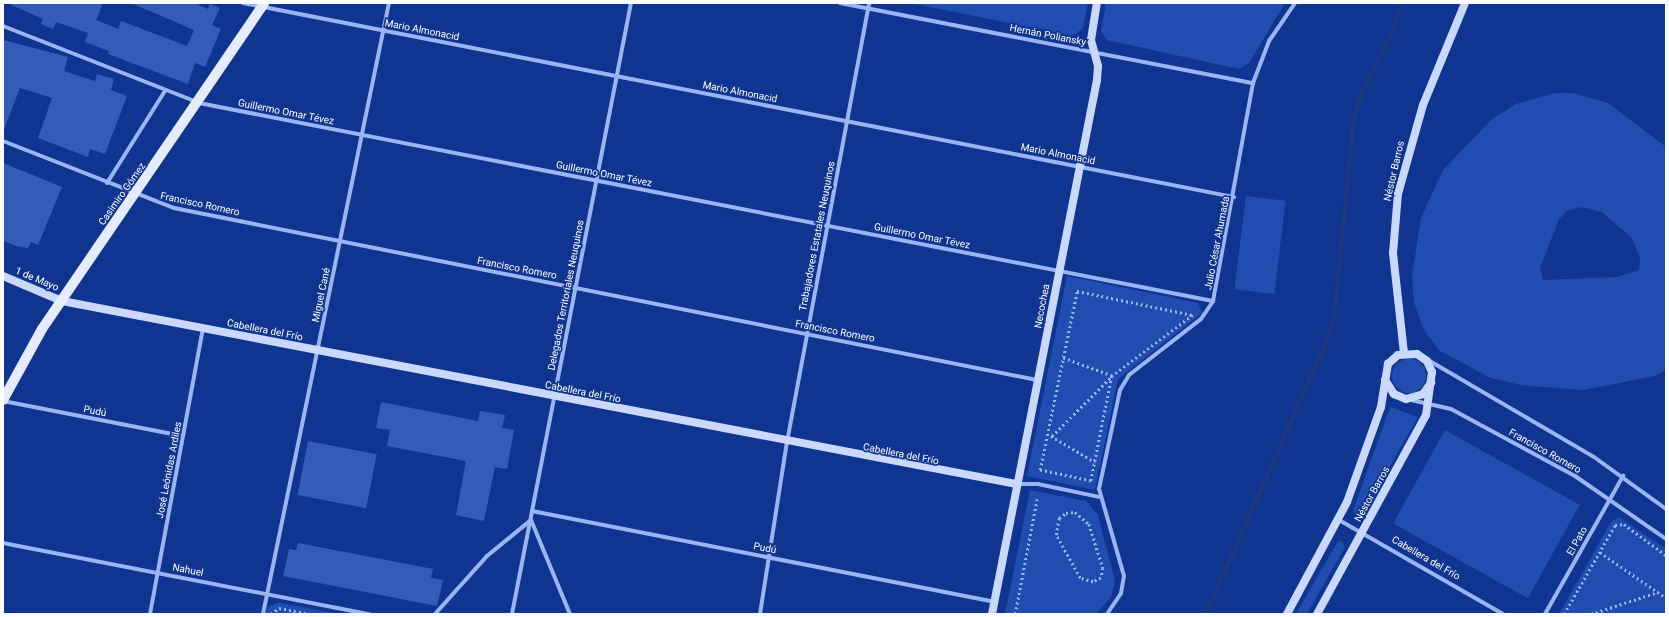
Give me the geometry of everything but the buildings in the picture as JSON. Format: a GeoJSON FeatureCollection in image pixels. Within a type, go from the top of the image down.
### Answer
{"type":"FeatureCollection","features":[{"type":"Feature","properties":{"kind":"main road","name":"Casimiro Gómez"},"geometry":{"type":"LineString","coordinates":[[3,400],[28,352],[199,103],[263,5]]}},
{"type":"Feature","properties":{"kind":"street","name":"Mario Almonacid"},"geometry":{"type":"LineString","coordinates":[[243,3],[263,5],[383,31],[1234,197]]}},
{"type":"Feature","properties":{"kind":"street","name":"Miguel Cané"},"geometry":{"type":"LineString","coordinates":[[263,614],[389,3]]}},
{"type":"Feature","properties":{"kind":"street","name":"Delegados Territoriales Neuquinos"},"geometry":{"type":"LineString","coordinates":[[512,614],[631,3]]}},
{"type":"Feature","properties":{"kind":"street","name":"Hernán Poliansky"},"geometry":{"type":"LineString","coordinates":[[840,3],[1253,83]]}},
{"type":"Feature","properties":{"kind":"street","name":"Trabajadores Estatales Neuquinos"},"geometry":{"type":"LineString","coordinates":[[760,614],[787,442],[869,3]]}},
{"type":"Feature","properties":{"kind":"street","name":"Necochea"},"geometry":{"type":"LineString","coordinates":[[992,614],[1016,484],[1098,74],[1091,33],[1097,3]]}},
{"type":"Feature","properties":{"kind":"street","name":"Julio César Ahumada"},"geometry":{"type":"LineString","coordinates":[[1107,614],[1121,593],[1124,576],[1099,496],[1125,380],[1196,324],[1213,301],[1234,197],[1253,83],[1267,45],[1295,3]]}},
{"type":"Feature","properties":{"kind":"street","name":"Néstor Barros"},"geometry":{"type":"LineString","coordinates":[[1287,614],[1339,520],[1376,422],[1385,377],[1392,359],[1404,353],[1393,253],[1398,194],[1423,105],[1465,3]]}},
{"type":"Feature","properties":{"kind":"street","name":"Guillermo Omar Tévez"},"geometry":{"type":"LineString","coordinates":[[3,26],[165,91],[199,103],[1213,301]]}},
{"type":"Feature","properties":{"kind":"street"},"geometry":{"type":"LineString","coordinates":[[107,183],[165,91]]}},
{"type":"Feature","properties":{"kind":"street","name":"Francisco Romero"},"geometry":{"type":"LineString","coordinates":[[3,141],[136,195],[174,208],[1037,380]]}},
{"type":"Feature","properties":{"kind":"street","name":"1 de Mayo"},"geometry":{"type":"LineString","coordinates":[[3,276],[62,301]]}},
{"type":"Feature","properties":{"kind":"street","name":"Cabellera del Frío"},"geometry":{"type":"LineString","coordinates":[[62,301],[787,442],[1016,484],[1038,484],[1099,496]]}},
{"type":"Feature","properties":{"kind":"street","name":"José Leónidas Ardiles"},"geometry":{"type":"LineString","coordinates":[[150,614],[203,328]]}},
{"type":"Feature","properties":{"kind":"street"},"geometry":{"type":"LineString","coordinates":[[1404,353],[1422,357]]}},
{"type":"Feature","properties":{"kind":"street","name":"Néstor Barros"},"geometry":{"type":"LineString","coordinates":[[1317,614],[1420,428],[1430,402],[1432,378],[1430,366],[1422,357]]}},
{"type":"Feature","properties":{"kind":"street","name":"Francisco Romero"},"geometry":{"type":"LineString","coordinates":[[1422,357],[1622,476],[1666,509]]}},
{"type":"Feature","properties":{"kind":"street"},"geometry":{"type":"LineString","coordinates":[[1385,377],[1389,389],[1406,399],[1423,394],[1432,378]]}},
{"type":"Feature","properties":{"kind":"street","name":"Francisco Romero"},"geometry":{"type":"LineString","coordinates":[[1406,399],[1430,402],[1456,411],[1610,498],[1666,539]]}},
{"type":"Feature","properties":{"kind":"street","name":"Pudú"},"geometry":{"type":"LineString","coordinates":[[3,400],[183,436]]}},
{"type":"Feature","properties":{"kind":"street","name":"El Pato"},"geometry":{"type":"LineString","coordinates":[[1545,614],[1622,476]]}},
{"type":"Feature","properties":{"kind":"street","name":"Pudú"},"geometry":{"type":"LineString","coordinates":[[532,511],[994,602]]}},
{"type":"Feature","properties":{"kind":"street"},"geometry":{"type":"LineString","coordinates":[[435,614],[477,566],[531,520],[570,614]]}},
{"type":"Feature","properties":{"kind":"street","name":"Cabellera del Frío"},"geometry":{"type":"LineString","coordinates":[[1339,520],[1503,614]]}},
{"type":"Feature","properties":{"kind":"street","name":"Nahuel"},"geometry":{"type":"LineString","coordinates":[[3,542],[369,614]]}},
{"type":"Feature","properties":{"kind":"path"},"geometry":{"type":"LineString","coordinates":[[1052,436],[1112,376],[1193,315],[1077,291],[1040,470],[1091,481],[1112,376]]}},
{"type":"Feature","properties":{"kind":"path"},"geometry":{"type":"LineString","coordinates":[[1063,358],[1112,376]]}},
{"type":"Feature","properties":{"kind":"path"},"geometry":{"type":"LineString","coordinates":[[1048,434],[1095,462]]}},
{"type":"Feature","properties":{"kind":"path"},"geometry":{"type":"LineString","coordinates":[[1015,614],[1037,499]]}},
{"type":"Feature","properties":{"kind":"path"},"geometry":{"type":"LineString","coordinates":[[1075,512],[1086,520],[1103,568],[1097,581],[1089,583],[1080,578],[1056,535],[1062,515],[1075,512]]}},
{"type":"Feature","properties":{"kind":"path"},"geometry":{"type":"LineString","coordinates":[[1564,614],[1616,525],[1624,524],[1666,555]]}},
{"type":"Feature","properties":{"kind":"path"},"geometry":{"type":"LineString","coordinates":[[1600,552],[1666,598]]}},
{"type":"Feature","properties":{"kind":"path"},"geometry":{"type":"LineString","coordinates":[[1591,614],[1658,592]]}},
{"type":"Feature","properties":{"kind":"path"},"geometry":{"type":"LineString","coordinates":[[271,614],[279,608],[309,614]]}},
{"type":"Feature","properties":{"kind":"shaded area"},"geometry":{"type":"Polygon","coordinates":[[[910,3],[1088,3],[1083,28],[1073,36],[910,3]]]}},
{"type":"Feature","properties":{"kind":"shaded area"},"geometry":{"type":"Polygon","coordinates":[[[1106,3],[1285,3],[1249,63],[1239,69],[1107,40],[1101,31],[1106,3]]]}},
{"type":"Feature","properties":{"kind":"shaded area"},"geometry":{"type":"Polygon","coordinates":[[[1555,93],[1573,93],[1608,103],[1666,147],[1666,370],[1655,376],[1583,390],[1521,385],[1491,378],[1440,351],[1425,332],[1414,303],[1412,276],[1421,218],[1443,170],[1492,119],[1516,104],[1555,93]],[[1581,207],[1567,211],[1559,219],[1540,268],[1543,280],[1618,277],[1639,270],[1640,257],[1631,237],[1602,212],[1581,207]]]}},
{"type":"Feature","properties":{"kind":"shaded area"},"geometry":{"type":"Polygon","coordinates":[[[1246,196],[1286,201],[1274,294],[1235,289],[1246,196]]]}},
{"type":"Feature","properties":{"kind":"shaded area"},"geometry":{"type":"Polygon","coordinates":[[[1067,276],[1198,303],[1202,313],[1118,379],[1095,490],[1027,476],[1067,276]]]}},
{"type":"Feature","properties":{"kind":"shaded area"},"geometry":{"type":"Polygon","coordinates":[[[1409,359],[1421,364],[1426,376],[1421,388],[1409,393],[1397,388],[1392,376],[1397,364],[1409,359]]]}},
{"type":"Feature","properties":{"kind":"shaded area"},"geometry":{"type":"Polygon","coordinates":[[[1390,407],[1418,417],[1361,516],[1357,518],[1353,511],[1390,407]]]}},
{"type":"Feature","properties":{"kind":"shaded area"},"geometry":{"type":"Polygon","coordinates":[[[1445,430],[1580,505],[1528,598],[1393,524],[1445,430]]]}},
{"type":"Feature","properties":{"kind":"shaded area"},"geometry":{"type":"Polygon","coordinates":[[[1030,490],[1086,501],[1098,515],[1115,581],[1111,597],[1096,614],[1005,614],[1030,490]]]}},
{"type":"Feature","properties":{"kind":"shaded area"},"geometry":{"type":"Polygon","coordinates":[[[1619,517],[1666,549],[1666,614],[1559,614],[1611,522],[1619,517]]]}},
{"type":"Feature","properties":{"kind":"shaded area"},"geometry":{"type":"Polygon","coordinates":[[[1338,541],[1342,542],[1345,547],[1307,614],[1296,614],[1338,541]]]}},
{"type":"Feature","properties":{"kind":"shaded area"},"geometry":{"type":"Polygon","coordinates":[[[277,603],[338,614],[265,614],[268,607],[277,603]]]}},
{"type":"Feature","properties":{"kind":"waterway"},"geometry":{"type":"LineString","coordinates":[[1206,614],[1324,347],[1334,317],[1354,118],[1362,93],[1395,27],[1401,3]]}}]}
